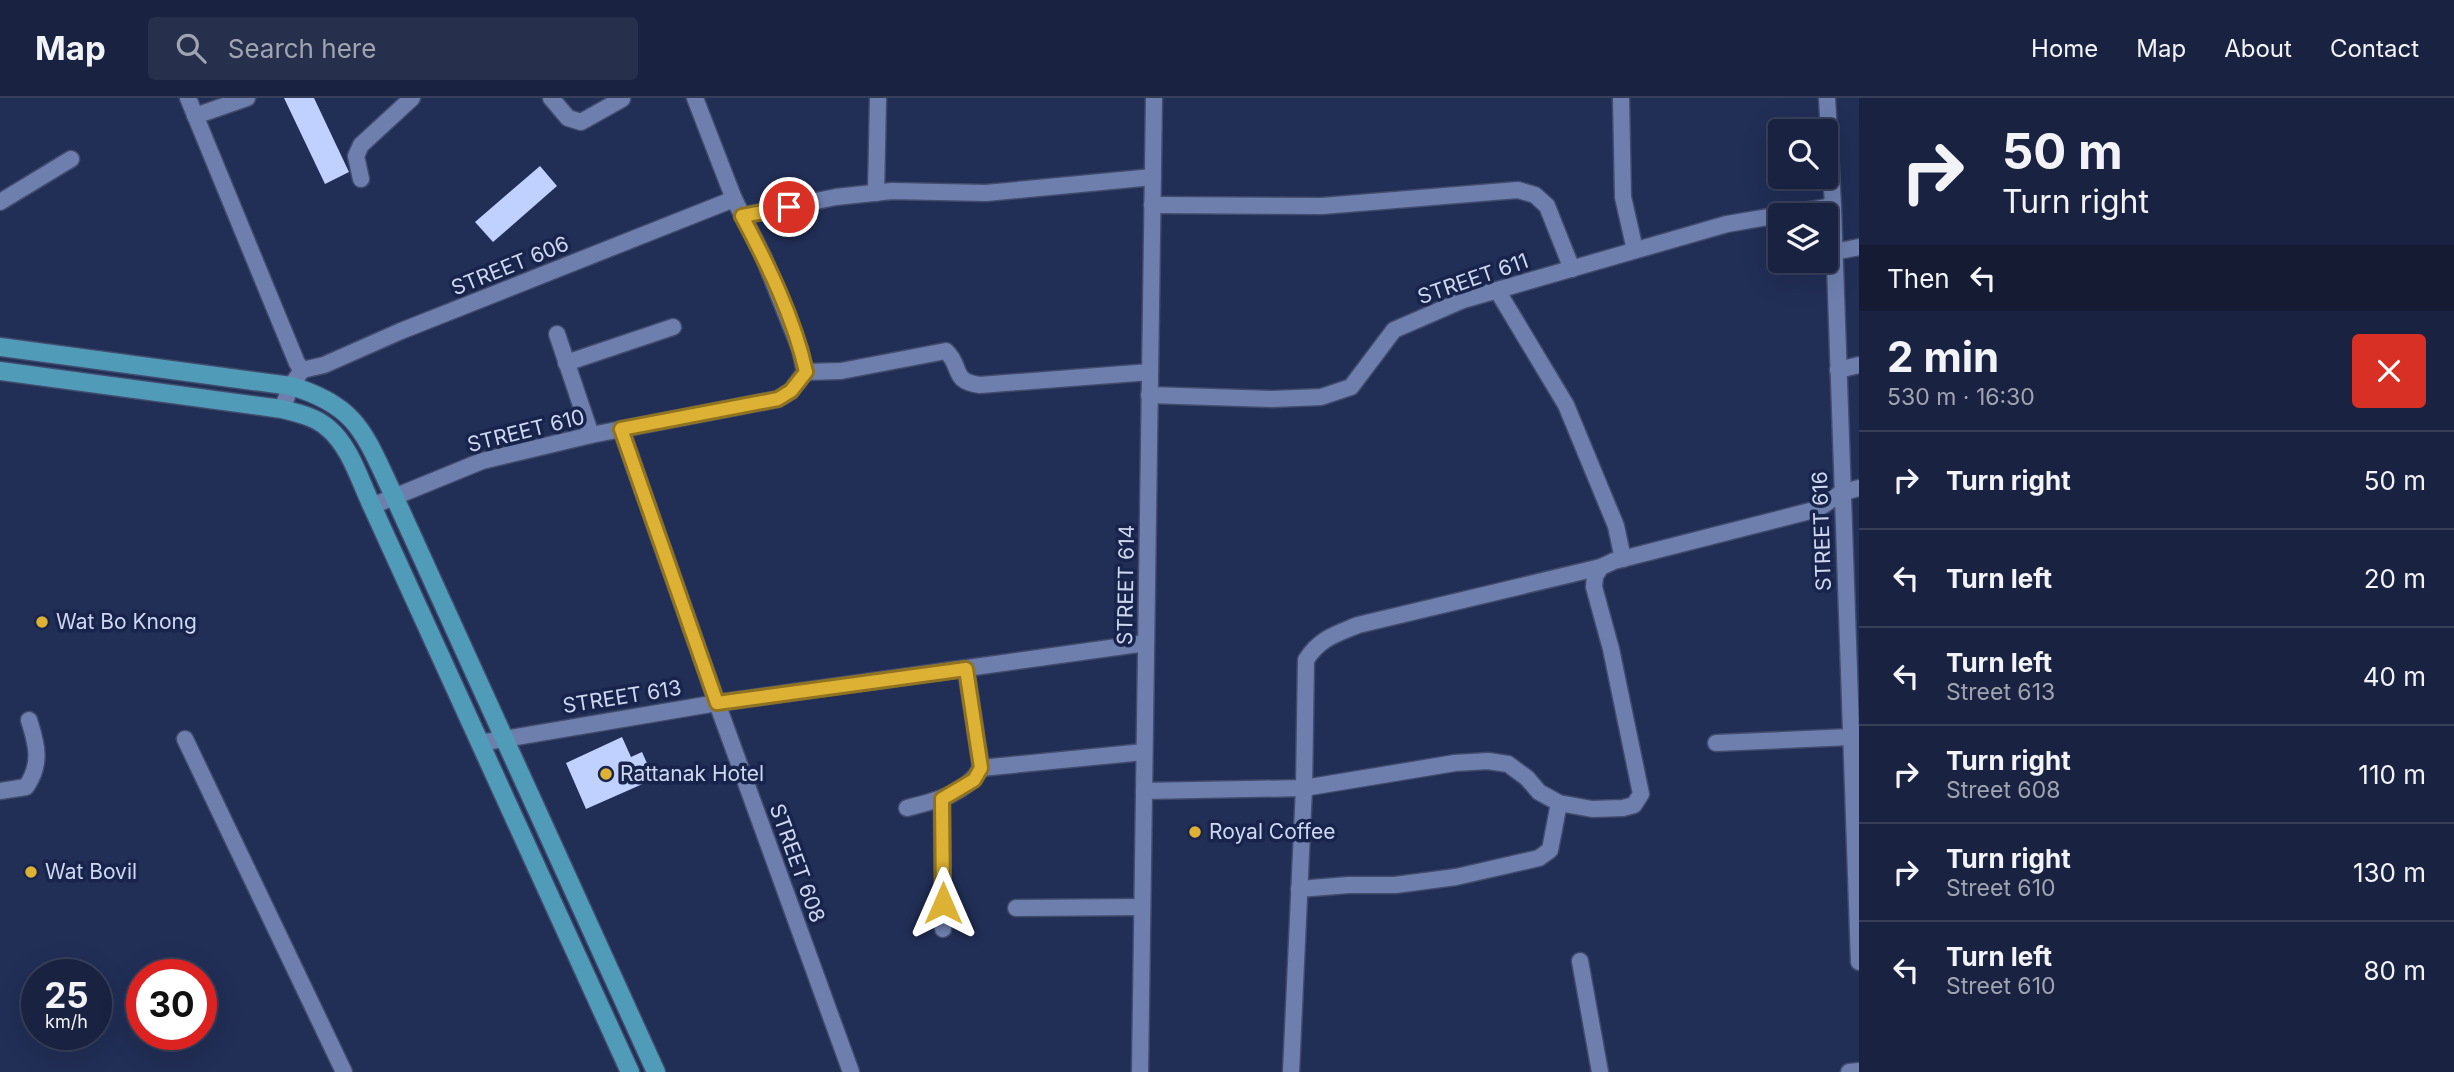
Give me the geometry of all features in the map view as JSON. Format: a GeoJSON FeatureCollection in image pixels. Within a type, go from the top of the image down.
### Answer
{"type":"FeatureCollection","features":[{"type":"Feature","properties":{"kind":"main road"},"geometry":{"type":"LineString","coordinates":[[0,347],[291,386],[320,396],[343,409],[358,425],[394,496],[656,1072]]}},
{"type":"Feature","properties":{"kind":"main road"},"geometry":{"type":"LineString","coordinates":[[0,371],[282,409],[310,417],[328,428],[339,439],[630,1072]]}},
{"type":"Feature","properties":{"kind":"street"},"geometry":{"type":"LineString","coordinates":[[188,98],[296,363],[302,370],[291,386],[282,409]]}},
{"type":"Feature","properties":{"kind":"street"},"geometry":{"type":"LineString","coordinates":[[195,116],[247,98]]}},
{"type":"Feature","properties":{"kind":"street"},"geometry":{"type":"LineString","coordinates":[[361,179],[356,156],[361,145],[412,98]]}},
{"type":"Feature","properties":{"kind":"street"},"geometry":{"type":"LineString","coordinates":[[551,98],[568,118],[581,122],[622,99]]}},
{"type":"Feature","properties":{"kind":"street"},"geometry":{"type":"LineString","coordinates":[[695,98],[734,199],[763,256],[800,349],[806,372],[841,371],[946,351],[951,356],[959,377],[967,383],[980,385],[1150,372]]}},
{"type":"Feature","properties":{"kind":"street"},"geometry":{"type":"LineString","coordinates":[[876,193],[878,98]]}},
{"type":"Feature","properties":{"kind":"street","name":"STREET 614"},"geometry":{"type":"LineString","coordinates":[[1140,1072],[1154,98]]}},
{"type":"Feature","properties":{"kind":"street"},"geometry":{"type":"LineString","coordinates":[[1621,98],[1623,197],[1635,250]]}},
{"type":"Feature","properties":{"kind":"street","name":"STREET 616"},"geometry":{"type":"LineString","coordinates":[[1827,98],[1833,203]]}},
{"type":"Feature","properties":{"kind":"street"},"geometry":{"type":"LineString","coordinates":[[0,202],[71,159]]}},
{"type":"Feature","properties":{"kind":"street"},"geometry":{"type":"LineString","coordinates":[[742,216],[836,197],[876,193],[986,193],[1153,177]]}},
{"type":"Feature","properties":{"kind":"street"},"geometry":{"type":"LineString","coordinates":[[1152,205],[1322,206],[1518,190],[1535,195],[1547,206],[1572,269]]}},
{"type":"Feature","properties":{"kind":"street","name":"STREET 606"},"geometry":{"type":"LineString","coordinates":[[302,370],[324,365],[401,331],[734,199]]}},
{"type":"Feature","properties":{"kind":"street","name":"STREET 611"},"geometry":{"type":"LineString","coordinates":[[1149,395],[1272,399],[1321,397],[1351,387],[1394,330],[1463,300],[1727,224],[1768,217]]}},
{"type":"Feature","properties":{"kind":"street"},"geometry":{"type":"LineString","coordinates":[[1838,251],[1859,247]]}},
{"type":"Feature","properties":{"kind":"street","name":"STREET 616"},"geometry":{"type":"LineString","coordinates":[[1835,273],[1841,493],[1854,699],[1850,737],[1856,809],[1859,962]]}},
{"type":"Feature","properties":{"kind":"street"},"geometry":{"type":"LineString","coordinates":[[1497,290],[1566,405],[1616,526],[1623,559]]}},
{"type":"Feature","properties":{"kind":"street"},"geometry":{"type":"LineString","coordinates":[[566,363],[673,327]]}},
{"type":"Feature","properties":{"kind":"street"},"geometry":{"type":"LineString","coordinates":[[556,334],[591,435]]}},
{"type":"Feature","properties":{"kind":"street"},"geometry":{"type":"LineString","coordinates":[[1838,370],[1859,365]]}},
{"type":"Feature","properties":{"kind":"street","name":"STREET 610"},"geometry":{"type":"LineString","coordinates":[[372,506],[482,461],[591,435],[778,399],[791,391],[806,372]]}},
{"type":"Feature","properties":{"kind":"street","name":"STREET 608"},"geometry":{"type":"LineString","coordinates":[[621,429],[851,1072]]}},
{"type":"Feature","properties":{"kind":"street"},"geometry":{"type":"LineString","coordinates":[[1291,1072],[1304,788],[1306,660],[1314,647],[1329,637],[1358,625],[1601,567],[1818,509],[1841,493],[1859,488]]}},
{"type":"Feature","properties":{"kind":"street"},"geometry":{"type":"LineString","coordinates":[[1144,791],[1304,788],[1455,762],[1488,761],[1508,764],[1527,778],[1539,792],[1559,803],[1592,809],[1634,805],[1640,794],[1611,649],[1594,587],[1595,576],[1601,567]]}},
{"type":"Feature","properties":{"kind":"street","name":"STREET 613"},"geometry":{"type":"LineString","coordinates":[[480,743],[717,703],[1146,643]]}},
{"type":"Feature","properties":{"kind":"street"},"geometry":{"type":"LineString","coordinates":[[907,808],[942,799],[974,780],[981,768],[966,669]]}},
{"type":"Feature","properties":{"kind":"street"},"geometry":{"type":"LineString","coordinates":[[0,791],[26,787],[33,777],[38,747],[29,720]]}},
{"type":"Feature","properties":{"kind":"street"},"geometry":{"type":"LineString","coordinates":[[1716,743],[1850,737]]}},
{"type":"Feature","properties":{"kind":"street"},"geometry":{"type":"LineString","coordinates":[[185,739],[344,1072]]}},
{"type":"Feature","properties":{"kind":"street"},"geometry":{"type":"LineString","coordinates":[[981,768],[1144,752]]}},
{"type":"Feature","properties":{"kind":"street"},"geometry":{"type":"LineString","coordinates":[[942,799],[943,929]]}},
{"type":"Feature","properties":{"kind":"street"},"geometry":{"type":"LineString","coordinates":[[1299,889],[1395,885],[1455,877],[1539,858],[1550,850],[1559,803]]}},
{"type":"Feature","properties":{"kind":"street"},"geometry":{"type":"LineString","coordinates":[[1016,908],[1142,907]]}},
{"type":"Feature","properties":{"kind":"street"},"geometry":{"type":"LineString","coordinates":[[1580,961],[1600,1072]]}},
{"type":"Feature","properties":{"kind":"street"},"geometry":{"type":"LineString","coordinates":[[1849,1072],[1859,1071]]}},
{"type":"Feature","properties":{"kind":"building"},"geometry":{"type":"Polygon","coordinates":[[[284,98],[314,98],[349,172],[325,184],[284,98]]]}},
{"type":"Feature","properties":{"kind":"building"},"geometry":{"type":"Polygon","coordinates":[[[540,166],[557,186],[493,242],[475,222],[540,166]]]}},
{"type":"Feature","properties":{"kind":"building"},"geometry":{"type":"Polygon","coordinates":[[[622,737],[631,757],[642,752],[654,779],[586,809],[566,763],[622,737]]]}},
{"type":"Feature","properties":{"kind":"place","name":"Wat Bo Knong"},"geometry":{"type":"Point","coordinates":[42,622]}},
{"type":"Feature","properties":{"kind":"place","name":"Rattanak Hotel"},"geometry":{"type":"Point","coordinates":[606,774]}},
{"type":"Feature","properties":{"kind":"place","name":"Royal Coffee"},"geometry":{"type":"Point","coordinates":[1195,832]}},
{"type":"Feature","properties":{"kind":"place","name":"Wat Bovil"},"geometry":{"type":"Point","coordinates":[31,872]}},
{"type":"Feature","properties":{"kind":"route"},"geometry":{"type":"LineString","coordinates":[[789,207],[742,216],[763,256],[800,349],[806,372],[791,391],[778,399],[621,429],[717,703],[966,669],[981,768],[974,780],[942,799],[943,903]]}}]}
